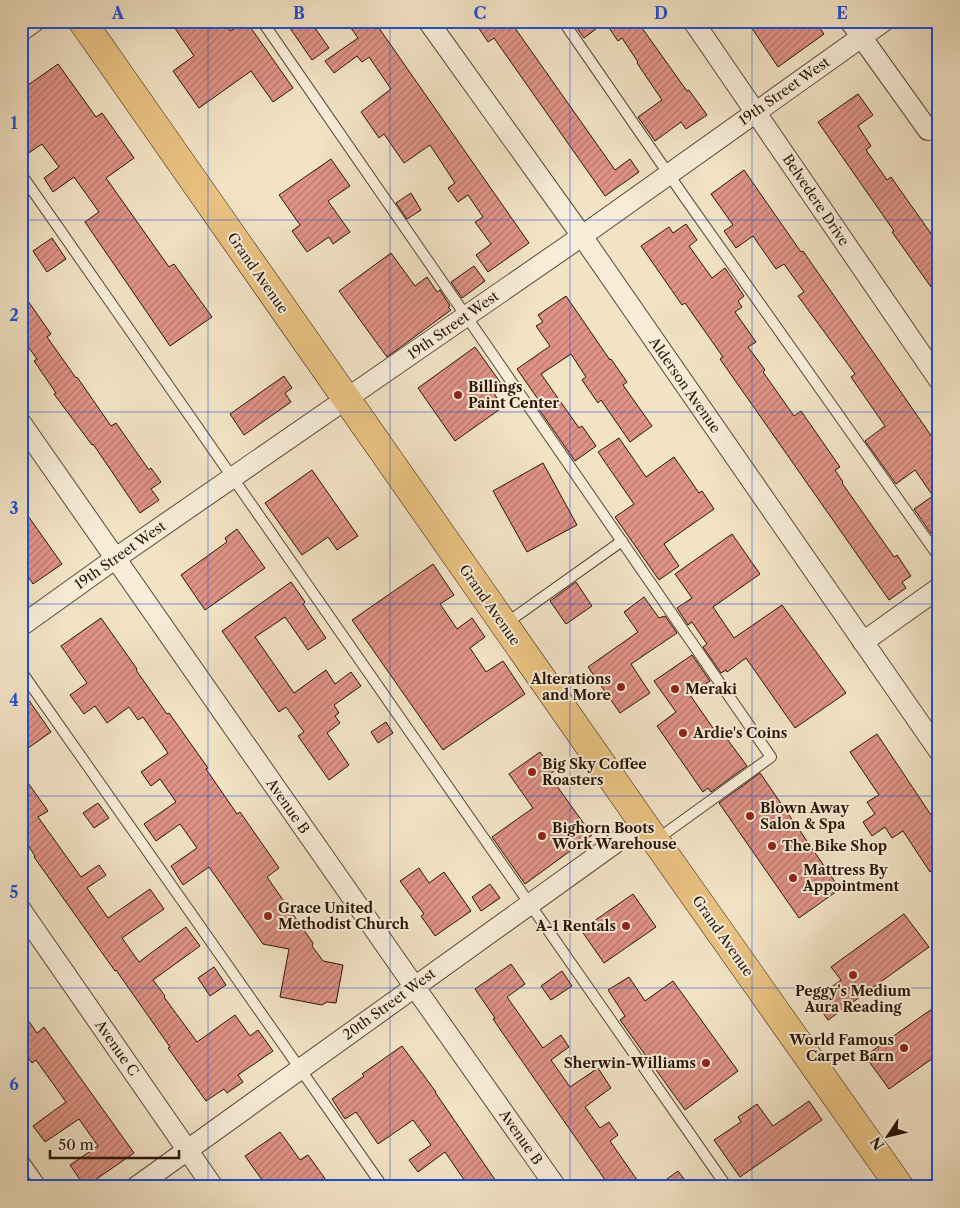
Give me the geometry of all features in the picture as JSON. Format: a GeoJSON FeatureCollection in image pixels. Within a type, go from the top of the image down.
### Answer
{"type":"FeatureCollection","features":[{"type":"Feature","properties":{"kind":"main road","name":"Grand Avenue"},"geometry":{"type":"LineString","coordinates":[[82,21],[900,1187]]}},
{"type":"Feature","properties":{"kind":"street"},"geometry":{"type":"LineString","coordinates":[[21,31],[35,21]]}},
{"type":"Feature","properties":{"kind":"street","name":"Alderson Avenue"},"geometry":{"type":"LineString","coordinates":[[428,21],[582,236],[939,751]]}},
{"type":"Feature","properties":{"kind":"street","name":"Belvedere Drive"},"geometry":{"type":"LineString","coordinates":[[693,21],[939,380]]}},
{"type":"Feature","properties":{"kind":"street","name":"19th Street West"},"geometry":{"type":"LineString","coordinates":[[21,626],[116,558],[582,236],[756,112],[855,29],[884,21]]}},
{"type":"Feature","properties":{"kind":"street"},"geometry":{"type":"LineString","coordinates":[[855,29],[936,128]]}},
{"type":"Feature","properties":{"kind":"street","name":"Avenue B"},"geometry":{"type":"LineString","coordinates":[[21,423],[556,1187]]}},
{"type":"Feature","properties":{"kind":"street"},"geometry":{"type":"LineString","coordinates":[[863,642],[939,588]]}},
{"type":"Feature","properties":{"kind":"street","name":"20th Street West"},"geometry":{"type":"LineString","coordinates":[[136,1187],[529,904],[649,831]]}},
{"type":"Feature","properties":{"kind":"street","name":"Avenue C"},"geometry":{"type":"LineString","coordinates":[[21,910],[213,1187]]}},
{"type":"Feature","properties":{"kind":"lane"},"geometry":{"type":"LineString","coordinates":[[262,21],[771,757],[649,831]]}},
{"type":"Feature","properties":{"kind":"lane"},"geometry":{"type":"LineString","coordinates":[[563,21],[668,174],[939,556]]}},
{"type":"Feature","properties":{"kind":"lane"},"geometry":{"type":"LineString","coordinates":[[21,174],[727,1187]]}},
{"type":"Feature","properties":{"kind":"lane"},"geometry":{"type":"LineString","coordinates":[[504,624],[622,541]]}},
{"type":"Feature","properties":{"kind":"lane"},"geometry":{"type":"LineString","coordinates":[[21,671],[299,1069],[384,1187]]}},
{"type":"Feature","properties":{"kind":"lane"},"geometry":{"type":"LineString","coordinates":[[21,1157],[42,1187]]}},
{"type":"Feature","properties":{"kind":"building"},"geometry":{"type":"Polygon","coordinates":[[[170,21],[224,21],[230,31],[246,21],[293,88],[273,102],[251,71],[199,108],[173,71],[194,56],[170,21]]]}},
{"type":"Feature","properties":{"kind":"building"},"geometry":{"type":"Polygon","coordinates":[[[285,21],[310,21],[329,48],[312,60],[285,21]]]}},
{"type":"Feature","properties":{"kind":"building"},"geometry":{"type":"Polygon","coordinates":[[[346,21],[374,21],[529,243],[488,272],[476,255],[491,244],[475,222],[483,217],[468,195],[458,202],[448,188],[455,183],[430,145],[404,163],[384,134],[379,138],[361,112],[391,89],[369,57],[362,62],[357,56],[334,73],[325,61],[358,38],[346,21]]]}},
{"type":"Feature","properties":{"kind":"building"},"geometry":{"type":"Polygon","coordinates":[[[474,21],[510,21],[615,170],[630,159],[639,172],[605,196],[494,38],[488,42],[474,21]]]}},
{"type":"Feature","properties":{"kind":"building"},"geometry":{"type":"Polygon","coordinates":[[[572,21],[637,21],[687,91],[689,90],[707,115],[686,129],[681,122],[655,141],[638,117],[662,100],[622,38],[618,41],[605,22],[584,38],[572,21]]]}},
{"type":"Feature","properties":{"kind":"building"},"geometry":{"type":"Polygon","coordinates":[[[747,21],[815,21],[824,34],[778,67],[747,21]]]}},
{"type":"Feature","properties":{"kind":"building"},"geometry":{"type":"Polygon","coordinates":[[[58,64],[96,117],[102,113],[134,158],[106,178],[169,267],[174,264],[212,317],[170,346],[85,222],[99,212],[74,177],[53,192],[44,178],[59,167],[42,144],[21,158],[21,90],[58,64]]]}},
{"type":"Feature","properties":{"kind":"building"},"geometry":{"type":"Polygon","coordinates":[[[858,94],[873,115],[858,126],[871,146],[866,150],[887,180],[891,177],[939,245],[939,281],[931,287],[818,122],[858,94]]]}},
{"type":"Feature","properties":{"kind":"building"},"geometry":{"type":"Polygon","coordinates":[[[331,159],[350,186],[328,201],[350,232],[333,244],[329,237],[307,252],[292,231],[300,225],[279,195],[331,159]]]}},
{"type":"Feature","properties":{"kind":"building"},"geometry":{"type":"Polygon","coordinates":[[[744,170],[801,252],[803,251],[939,447],[939,545],[914,509],[933,496],[915,470],[896,484],[865,441],[885,426],[851,377],[855,374],[798,296],[804,292],[784,264],[776,269],[753,236],[736,248],[724,231],[733,225],[711,194],[744,170]]]}},
{"type":"Feature","properties":{"kind":"building"},"geometry":{"type":"Polygon","coordinates":[[[411,193],[421,210],[407,219],[396,203],[411,193]]]}},
{"type":"Feature","properties":{"kind":"building"},"geometry":{"type":"Polygon","coordinates":[[[686,224],[697,240],[689,246],[712,278],[725,268],[744,296],[738,301],[742,307],[735,312],[756,342],[748,347],[765,370],[763,372],[794,416],[801,411],[840,467],[835,470],[842,483],[894,557],[897,555],[911,576],[902,582],[906,588],[889,600],[720,359],[723,357],[685,303],[682,305],[641,246],[669,227],[673,233],[686,224]]]}},
{"type":"Feature","properties":{"kind":"building"},"geometry":{"type":"Polygon","coordinates":[[[52,238],[66,259],[47,272],[33,251],[52,238]]]}},
{"type":"Feature","properties":{"kind":"building"},"geometry":{"type":"Polygon","coordinates":[[[391,253],[415,286],[427,277],[437,292],[440,290],[451,310],[387,357],[339,291],[391,253]]]}},
{"type":"Feature","properties":{"kind":"building"},"geometry":{"type":"Polygon","coordinates":[[[474,266],[485,281],[462,298],[451,282],[474,266]]]}},
{"type":"Feature","properties":{"kind":"building"},"geometry":{"type":"Polygon","coordinates":[[[21,291],[51,334],[47,337],[111,426],[116,423],[149,470],[151,468],[161,482],[151,489],[159,500],[140,513],[93,444],[54,394],[56,393],[34,361],[37,359],[21,337],[21,291]]]}},
{"type":"Feature","properties":{"kind":"building"},"geometry":{"type":"Polygon","coordinates":[[[566,296],[627,382],[623,385],[652,426],[630,442],[601,400],[598,403],[582,380],[586,377],[571,354],[541,374],[579,428],[582,426],[596,446],[575,461],[536,405],[540,402],[517,369],[550,346],[536,326],[543,322],[538,315],[566,296]]]}},
{"type":"Feature","properties":{"kind":"building"},"geometry":{"type":"Polygon","coordinates":[[[475,347],[500,382],[491,389],[503,407],[455,441],[418,388],[475,347]]]}},
{"type":"Feature","properties":{"kind":"building"},"geometry":{"type":"Polygon","coordinates":[[[284,376],[292,388],[285,393],[291,402],[244,435],[230,414],[284,376]]]}},
{"type":"Feature","properties":{"kind":"building"},"geometry":{"type":"Polygon","coordinates":[[[619,438],[646,477],[674,457],[699,493],[702,491],[714,509],[664,544],[679,566],[659,580],[615,517],[634,504],[598,452],[619,438]]]}},
{"type":"Feature","properties":{"kind":"building"},"geometry":{"type":"Polygon","coordinates":[[[543,463],[577,525],[527,552],[493,491],[543,463]]]}},
{"type":"Feature","properties":{"kind":"building"},"geometry":{"type":"Polygon","coordinates":[[[312,470],[358,536],[337,550],[328,537],[302,555],[265,503],[312,470]]]}},
{"type":"Feature","properties":{"kind":"building"},"geometry":{"type":"Polygon","coordinates":[[[21,506],[62,564],[33,584],[21,566],[21,506]]]}},
{"type":"Feature","properties":{"kind":"building"},"geometry":{"type":"Polygon","coordinates":[[[237,529],[265,568],[205,610],[181,575],[227,542],[225,538],[237,529]]]}},
{"type":"Feature","properties":{"kind":"building"},"geometry":{"type":"Polygon","coordinates":[[[732,534],[760,574],[713,607],[734,638],[782,605],[846,693],[795,728],[746,658],[727,672],[726,670],[721,673],[703,647],[707,644],[692,622],[688,625],[677,608],[692,598],[675,574],[732,534]]]}},
{"type":"Feature","properties":{"kind":"building"},"geometry":{"type":"Polygon","coordinates":[[[433,564],[454,595],[440,604],[457,629],[472,618],[485,637],[470,648],[486,672],[503,661],[525,694],[443,750],[352,620],[433,564]]]}},
{"type":"Feature","properties":{"kind":"building"},"geometry":{"type":"Polygon","coordinates":[[[291,582],[326,638],[308,650],[285,617],[255,637],[294,693],[326,670],[335,684],[351,672],[361,686],[334,705],[339,713],[335,716],[340,723],[327,733],[349,765],[329,780],[298,736],[304,732],[286,707],[279,712],[222,631],[291,582]]]}},
{"type":"Feature","properties":{"kind":"building"},"geometry":{"type":"Polygon","coordinates":[[[576,582],[592,606],[566,624],[550,601],[576,582]]]}},
{"type":"Feature","properties":{"kind":"building"},"geometry":{"type":"Polygon","coordinates":[[[644,597],[659,618],[665,616],[677,633],[631,664],[650,693],[620,713],[588,667],[638,632],[624,612],[644,597]]]}},
{"type":"Feature","properties":{"kind":"building"},"geometry":{"type":"Polygon","coordinates":[[[101,618],[167,714],[169,713],[208,768],[206,769],[237,814],[240,812],[279,868],[267,877],[313,943],[312,946],[323,961],[343,965],[336,1003],[327,1002],[322,1005],[280,997],[289,949],[263,944],[209,867],[183,885],[171,866],[197,848],[180,824],[156,841],[144,824],[176,802],[160,779],[151,786],[141,772],[168,753],[143,717],[138,720],[129,707],[107,723],[95,706],[84,714],[70,695],[87,683],[61,646],[101,618]]]}},
{"type":"Feature","properties":{"kind":"building"},"geometry":{"type":"Polygon","coordinates":[[[692,655],[710,681],[690,695],[715,731],[719,728],[747,766],[711,792],[708,788],[703,792],[657,726],[676,712],[654,681],[692,655]]]}},
{"type":"Feature","properties":{"kind":"building"},"geometry":{"type":"Polygon","coordinates":[[[21,689],[51,732],[21,753],[21,689]]]}},
{"type":"Feature","properties":{"kind":"building"},"geometry":{"type":"Polygon","coordinates":[[[386,722],[393,733],[378,743],[371,732],[386,722]]]}},
{"type":"Feature","properties":{"kind":"building"},"geometry":{"type":"Polygon","coordinates":[[[877,734],[939,827],[939,866],[930,872],[903,831],[892,838],[885,827],[872,836],[863,822],[875,814],[867,802],[879,795],[850,752],[877,734]]]}},
{"type":"Feature","properties":{"kind":"building","name":"Bighorn Boots Work Warehouse"},"geometry":{"type":"Polygon","coordinates":[[[540,752],[554,771],[549,775],[592,835],[525,884],[492,837],[533,808],[509,774],[540,752]]]}},
{"type":"Feature","properties":{"kind":"building"},"geometry":{"type":"Polygon","coordinates":[[[21,773],[48,811],[38,817],[81,877],[99,865],[106,875],[87,888],[108,918],[150,889],[164,909],[122,938],[139,962],[186,927],[200,946],[153,980],[197,1042],[235,1015],[250,1036],[258,1030],[273,1051],[238,1075],[243,1082],[227,1093],[224,1089],[206,1101],[116,970],[34,857],[21,835],[21,773]]]}},
{"type":"Feature","properties":{"kind":"building"},"geometry":{"type":"Polygon","coordinates":[[[760,773],[840,889],[799,918],[719,803],[760,773]]]}},
{"type":"Feature","properties":{"kind":"building"},"geometry":{"type":"Polygon","coordinates":[[[98,803],[109,818],[94,828],[83,813],[98,803]]]}},
{"type":"Feature","properties":{"kind":"building"},"geometry":{"type":"Polygon","coordinates":[[[419,868],[429,883],[444,872],[471,911],[435,936],[421,916],[424,914],[400,881],[419,868]]]}},
{"type":"Feature","properties":{"kind":"building"},"geometry":{"type":"Polygon","coordinates":[[[490,884],[500,898],[481,911],[472,897],[490,884]]]}},
{"type":"Feature","properties":{"kind":"building"},"geometry":{"type":"Polygon","coordinates":[[[633,894],[656,927],[604,963],[581,930],[633,894]]]}},
{"type":"Feature","properties":{"kind":"building"},"geometry":{"type":"Polygon","coordinates":[[[904,914],[929,947],[828,1020],[814,1000],[841,980],[831,967],[904,914]]]}},
{"type":"Feature","properties":{"kind":"building"},"geometry":{"type":"Polygon","coordinates":[[[511,964],[525,984],[507,997],[543,1048],[561,1035],[569,1047],[551,1060],[570,1087],[598,1068],[611,1088],[585,1107],[600,1128],[609,1122],[618,1135],[610,1141],[642,1187],[610,1187],[493,1019],[495,1018],[475,989],[511,964]]]}},
{"type":"Feature","properties":{"kind":"building"},"geometry":{"type":"Polygon","coordinates":[[[214,967],[226,985],[210,996],[198,978],[214,967]]]}},
{"type":"Feature","properties":{"kind":"building"},"geometry":{"type":"Polygon","coordinates":[[[562,971],[572,986],[551,1000],[541,986],[562,971]]]}},
{"type":"Feature","properties":{"kind":"building"},"geometry":{"type":"Polygon","coordinates":[[[629,977],[645,1001],[673,981],[738,1071],[685,1110],[620,1020],[625,1016],[608,990],[629,977]]]}},
{"type":"Feature","properties":{"kind":"building"},"geometry":{"type":"Polygon","coordinates":[[[939,1004],[939,1054],[889,1089],[865,1056],[939,1004]]]}},
{"type":"Feature","properties":{"kind":"building"},"geometry":{"type":"Polygon","coordinates":[[[21,1010],[37,1033],[44,1027],[134,1153],[85,1187],[70,1165],[98,1146],[79,1119],[45,1142],[33,1126],[66,1102],[36,1060],[32,1063],[21,1048],[21,1010]]]}},
{"type":"Feature","properties":{"kind":"building"},"geometry":{"type":"Polygon","coordinates":[[[402,1046],[436,1092],[500,1187],[469,1187],[445,1152],[418,1172],[409,1160],[431,1145],[413,1120],[378,1144],[356,1112],[345,1119],[332,1099],[364,1076],[362,1074],[402,1046]]]}},
{"type":"Feature","properties":{"kind":"building"},"geometry":{"type":"Polygon","coordinates":[[[809,1101],[822,1120],[740,1177],[714,1140],[741,1122],[738,1117],[757,1104],[773,1126],[809,1101]]]}},
{"type":"Feature","properties":{"kind":"building"},"geometry":{"type":"Polygon","coordinates":[[[280,1132],[300,1160],[308,1155],[326,1180],[316,1187],[267,1187],[245,1156],[280,1132]]]}},
{"type":"Feature","properties":{"kind":"building"},"geometry":{"type":"Polygon","coordinates":[[[678,1171],[690,1187],[656,1187],[678,1171]]]}},
{"type":"Feature","properties":{"kind":"place","name":"Billings Paint Center"},"geometry":{"type":"Point","coordinates":[458,395]}},
{"type":"Feature","properties":{"kind":"place","name":"Alterations and More"},"geometry":{"type":"Point","coordinates":[621,687]}},
{"type":"Feature","properties":{"kind":"place","name":"Meraki"},"geometry":{"type":"Point","coordinates":[675,689]}},
{"type":"Feature","properties":{"kind":"place","name":"Ardie's Coins"},"geometry":{"type":"Point","coordinates":[683,733]}},
{"type":"Feature","properties":{"kind":"place","name":"Big Sky Coffee Roasters"},"geometry":{"type":"Point","coordinates":[532,772]}},
{"type":"Feature","properties":{"kind":"place","name":"Blown Away Salon & Spa"},"geometry":{"type":"Point","coordinates":[750,816]}},
{"type":"Feature","properties":{"kind":"place","name":"Bighorn Boots Work Warehouse"},"geometry":{"type":"Point","coordinates":[542,836]}},
{"type":"Feature","properties":{"kind":"place","name":"The Bike Shop"},"geometry":{"type":"Point","coordinates":[772,846]}},
{"type":"Feature","properties":{"kind":"place","name":"Mattress By Appointment"},"geometry":{"type":"Point","coordinates":[793,878]}},
{"type":"Feature","properties":{"kind":"place","name":"Grace United Methodist Church"},"geometry":{"type":"Point","coordinates":[268,916]}},
{"type":"Feature","properties":{"kind":"place","name":"A-1 Rentals"},"geometry":{"type":"Point","coordinates":[626,926]}},
{"type":"Feature","properties":{"kind":"place","name":"Peggy's Medium Aura Reading"},"geometry":{"type":"Point","coordinates":[853,975]}},
{"type":"Feature","properties":{"kind":"place","name":"World Famous Carpet Barn"},"geometry":{"type":"Point","coordinates":[904,1048]}},
{"type":"Feature","properties":{"kind":"place","name":"Sherwin-Williams"},"geometry":{"type":"Point","coordinates":[706,1063]}}]}
